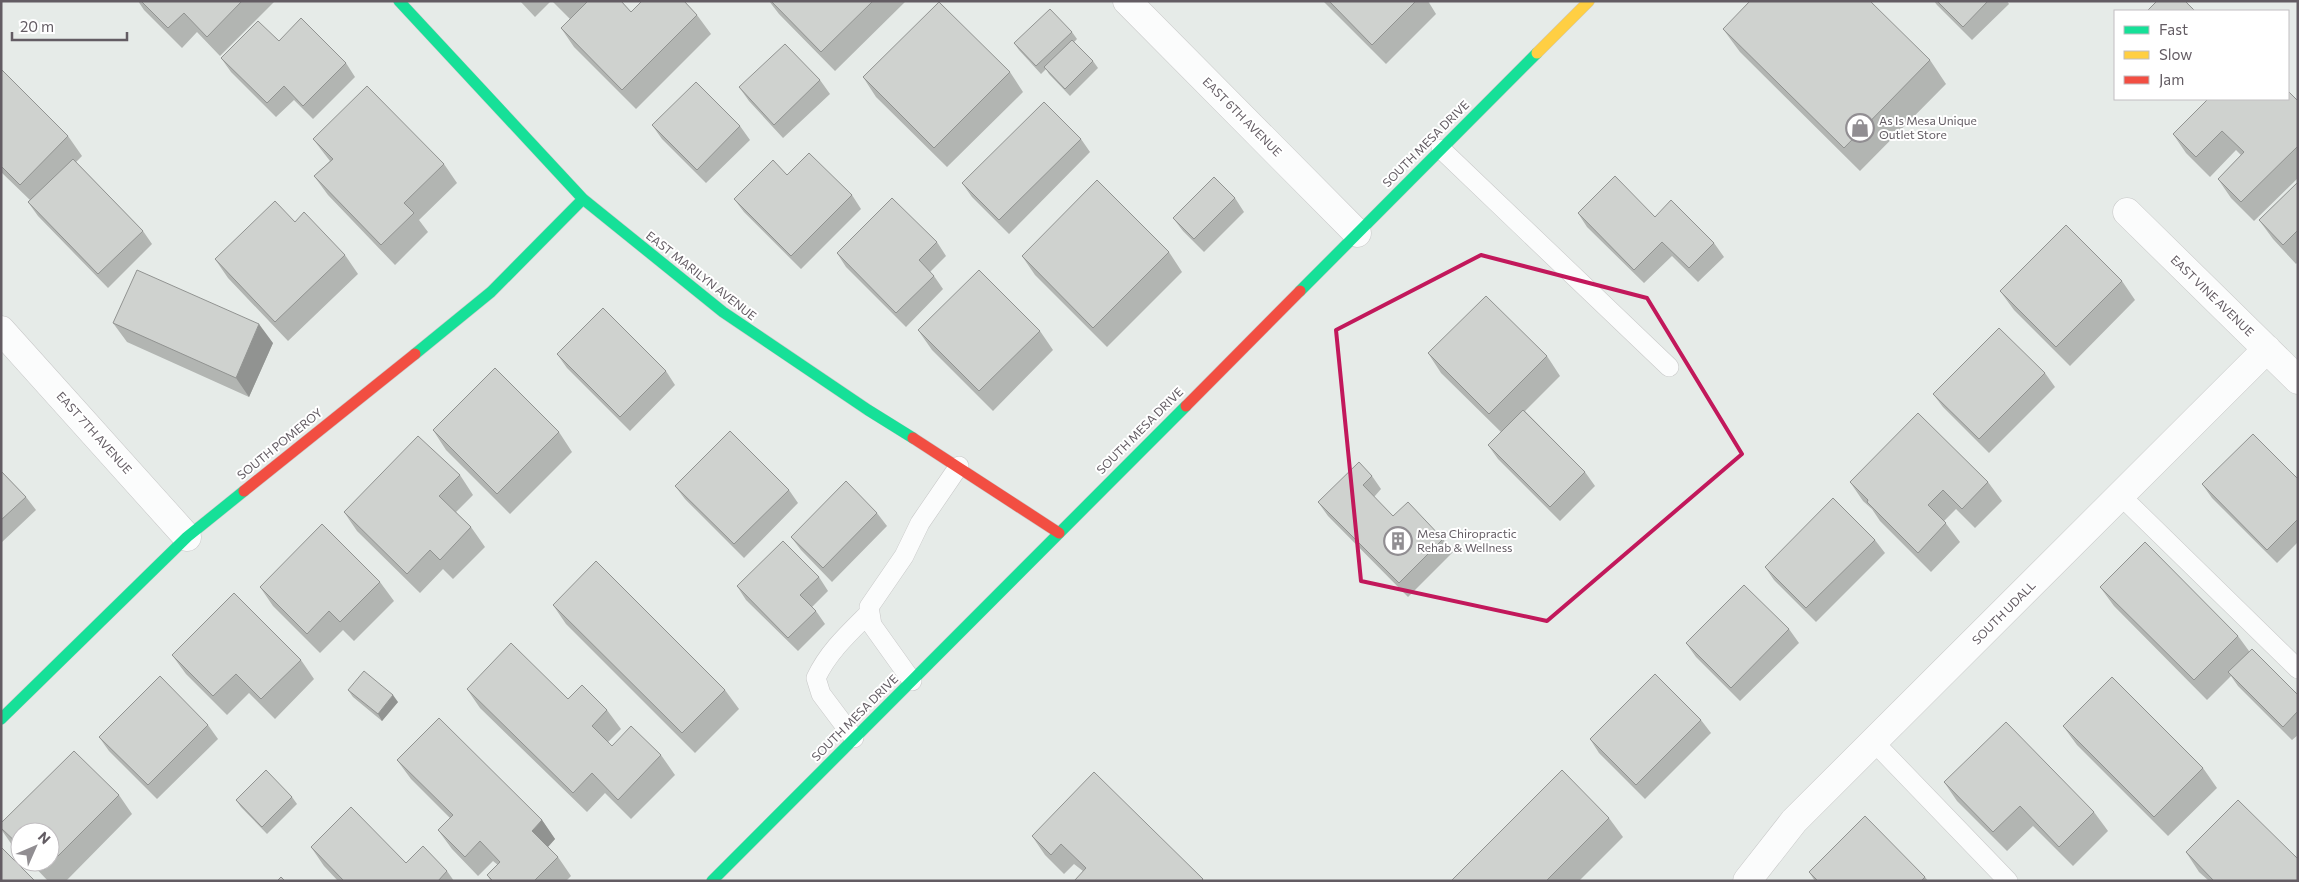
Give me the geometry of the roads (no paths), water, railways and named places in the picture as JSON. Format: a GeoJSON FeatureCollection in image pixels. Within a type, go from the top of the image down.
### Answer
{"type":"FeatureCollection","features":[{"type":"Feature","properties":{"kind":"street","name":"EAST MARILYN AVENUE"},"geometry":{"type":"LineString","coordinates":[[399,1],[583,199],[723,312],[868,410],[959,466],[1058,532]]}},
{"type":"Feature","properties":{"kind":"street","name":"EAST 6TH AVENUE"},"geometry":{"type":"LineString","coordinates":[[1127,1],[1358,233]]}},
{"type":"Feature","properties":{"kind":"street","name":"SOUTH MESA DRIVE"},"geometry":{"type":"LineString","coordinates":[[712,881],[1589,1]]}},
{"type":"Feature","properties":{"kind":"street","name":"SOUTH POMEROY"},"geometry":{"type":"LineString","coordinates":[[1,719],[186,536],[491,292],[583,199]]}},
{"type":"Feature","properties":{"kind":"street","name":"EAST VINE AVENUE"},"geometry":{"type":"LineString","coordinates":[[2127,212],[2298,380]]}},
{"type":"Feature","properties":{"kind":"street","name":"EAST 7TH AVENUE"},"geometry":{"type":"LineString","coordinates":[[1,330],[186,536]]}},
{"type":"Feature","properties":{"kind":"street","name":"SOUTH UDALL"},"geometry":{"type":"LineString","coordinates":[[1746,881],[1794,822],[2122,497],[2267,349]]}},
{"type":"Feature","properties":{"kind":"lane"},"geometry":{"type":"LineString","coordinates":[[1441,149],[1669,367]]}},
{"type":"Feature","properties":{"kind":"lane"},"geometry":{"type":"LineString","coordinates":[[912,680],[872,625],[869,613],[870,607],[904,556],[920,523],[959,466]]}},
{"type":"Feature","properties":{"kind":"lane"},"geometry":{"type":"LineString","coordinates":[[2122,497],[2298,669]]}},
{"type":"Feature","properties":{"kind":"lane"},"geometry":{"type":"LineString","coordinates":[[854,738],[821,694],[816,678],[822,664],[840,642],[869,613]]}},
{"type":"Feature","properties":{"kind":"lane"},"geometry":{"type":"LineString","coordinates":[[1874,742],[2008,881]]}},
{"type":"Feature","properties":{"kind":"place","name":"As Is Mesa Unique Outlet Store"},"geometry":{"type":"Point","coordinates":[1860,128]}},
{"type":"Feature","properties":{"kind":"place","name":"Mesa Chiropractic Rehab & Wellness"},"geometry":{"type":"Point","coordinates":[1398,541]}}]}
